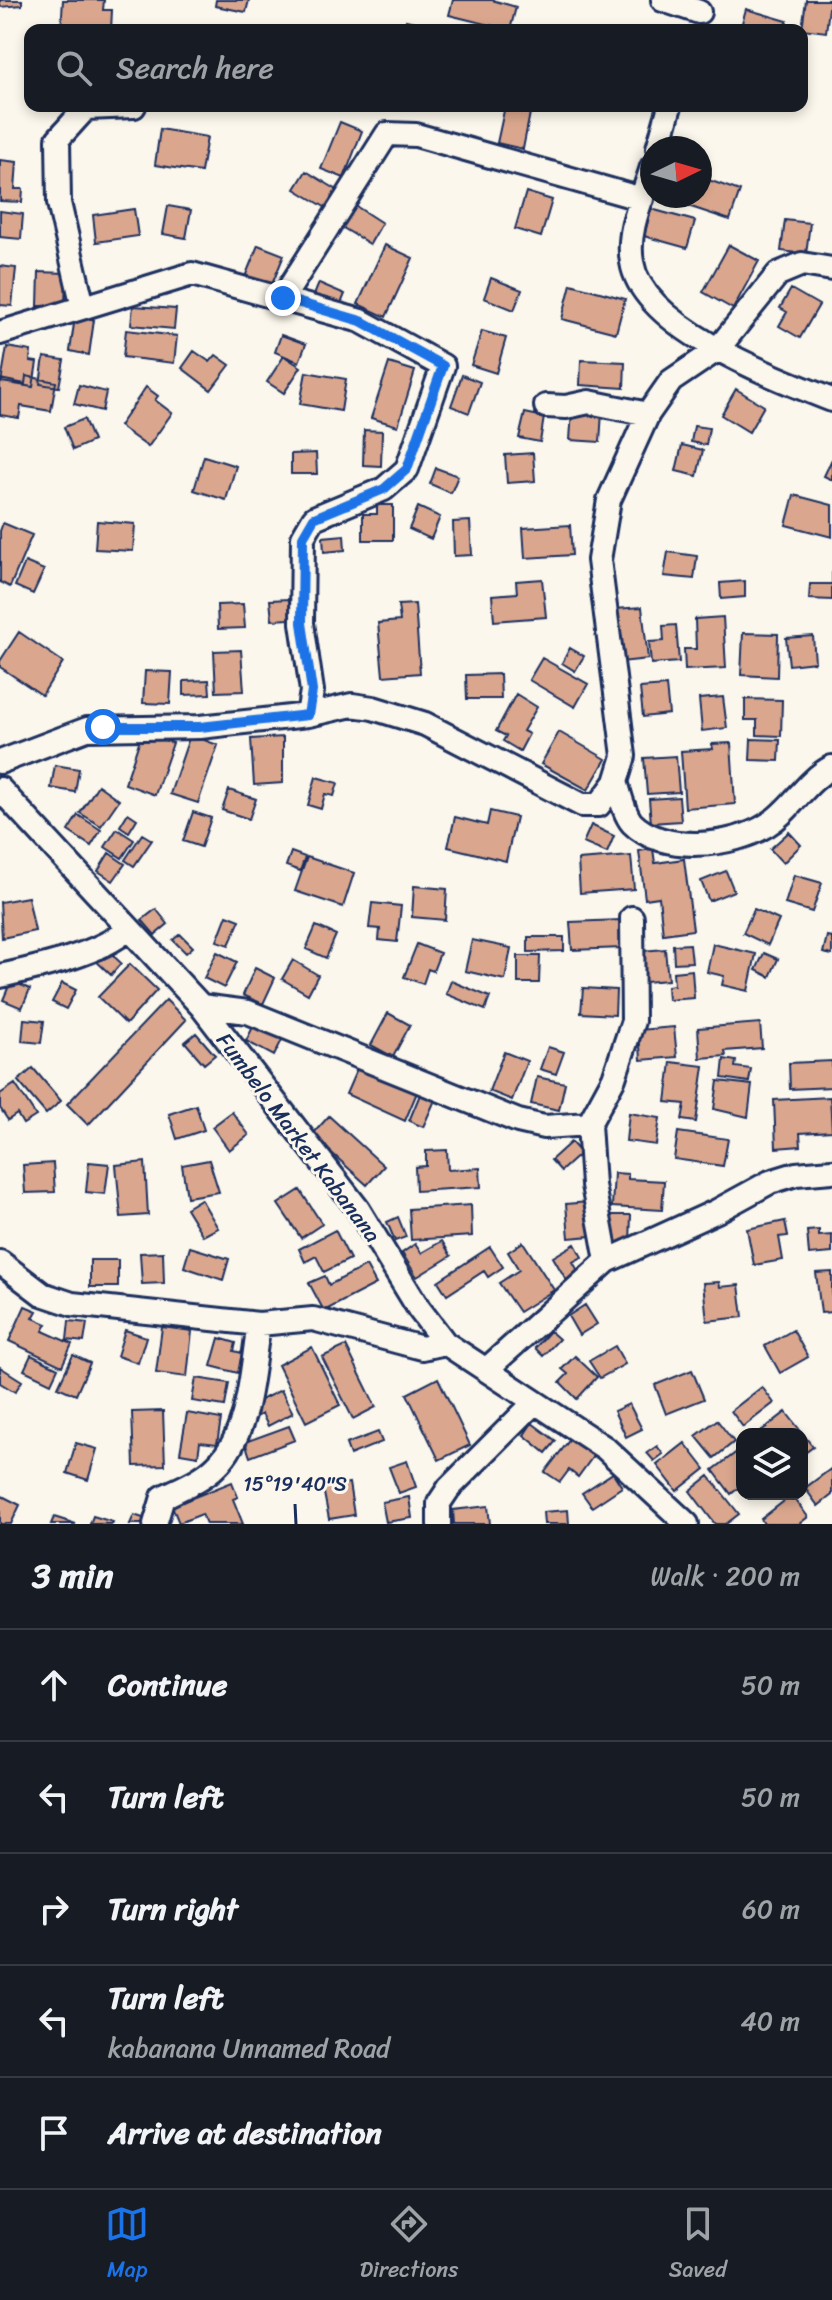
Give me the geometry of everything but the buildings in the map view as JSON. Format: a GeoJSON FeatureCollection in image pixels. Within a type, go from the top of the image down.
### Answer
{"type":"FeatureCollection","features":[{"type":"Feature","properties":{"kind":"street"},"geometry":{"type":"LineString","coordinates":[[663,0],[698,14]]}},
{"type":"Feature","properties":{"kind":"street"},"geometry":{"type":"LineString","coordinates":[[82,112],[58,139],[59,203],[83,307]]}},
{"type":"Feature","properties":{"kind":"street"},"geometry":{"type":"LineString","coordinates":[[661,136],[668,112]]}},
{"type":"Feature","properties":{"kind":"street"},"geometry":{"type":"LineString","coordinates":[[283,298],[387,134],[416,135],[640,198]]}},
{"type":"Feature","properties":{"kind":"street"},"geometry":{"type":"LineString","coordinates":[[640,205],[630,237],[636,280],[644,295],[717,350],[832,400]]}},
{"type":"Feature","properties":{"kind":"street"},"geometry":{"type":"LineString","coordinates":[[0,762],[87,729],[200,727],[308,715],[352,705],[425,724],[582,805],[599,805],[616,782],[624,756],[599,560],[609,500],[648,414],[671,381],[717,350],[778,274],[802,264],[832,269]]}},
{"type":"Feature","properties":{"kind":"street"},"geometry":{"type":"LineString","coordinates":[[0,333],[192,274],[361,321],[443,366],[407,469],[384,489],[314,518],[303,537],[302,623],[312,691],[308,715]]}},
{"type":"Feature","properties":{"kind":"street"},"geometry":{"type":"LineString","coordinates":[[546,406],[566,407],[589,402],[648,414]]}},
{"type":"Feature","properties":{"kind":"street"},"geometry":{"type":"LineString","coordinates":[[616,782],[631,822],[661,842],[713,841],[737,838],[769,825],[821,773],[832,767]]}},
{"type":"Feature","properties":{"kind":"street","name":"Fumbelo Market Kabanana"},"geometry":{"type":"LineString","coordinates":[[0,789],[201,1006],[358,1209],[419,1309],[445,1343],[487,1369],[533,1404],[605,1448],[687,1524]]}},
{"type":"Feature","properties":{"kind":"street"},"geometry":{"type":"LineString","coordinates":[[607,1261],[593,1185],[589,1124],[614,1078],[633,1021],[632,918]]}},
{"type":"Feature","properties":{"kind":"street"},"geometry":{"type":"LineString","coordinates":[[0,976],[36,968],[104,944],[128,929]]}},
{"type":"Feature","properties":{"kind":"street"},"geometry":{"type":"LineString","coordinates":[[201,1006],[248,1012],[518,1121],[544,1127],[589,1124]]}},
{"type":"Feature","properties":{"kind":"street"},"geometry":{"type":"LineString","coordinates":[[487,1369],[607,1261],[717,1211],[770,1182],[796,1174],[832,1171]]}},
{"type":"Feature","properties":{"kind":"street"},"geometry":{"type":"LineString","coordinates":[[0,1262],[42,1294],[72,1304],[259,1324],[313,1319],[422,1348],[445,1343]]}},
{"type":"Feature","properties":{"kind":"street"},"geometry":{"type":"LineString","coordinates":[[155,1524],[163,1497],[196,1480],[228,1452],[242,1416],[259,1324]]}},
{"type":"Feature","properties":{"kind":"street"},"geometry":{"type":"LineString","coordinates":[[439,1524],[439,1503],[449,1488],[533,1404]]}},
{"type":"Feature","properties":{"kind":"route"},"geometry":{"type":"LineString","coordinates":[[103,727],[200,727],[308,715],[312,691],[302,623],[303,537],[314,518],[384,489],[407,469],[443,366],[361,321],[283,298]]}}]}
